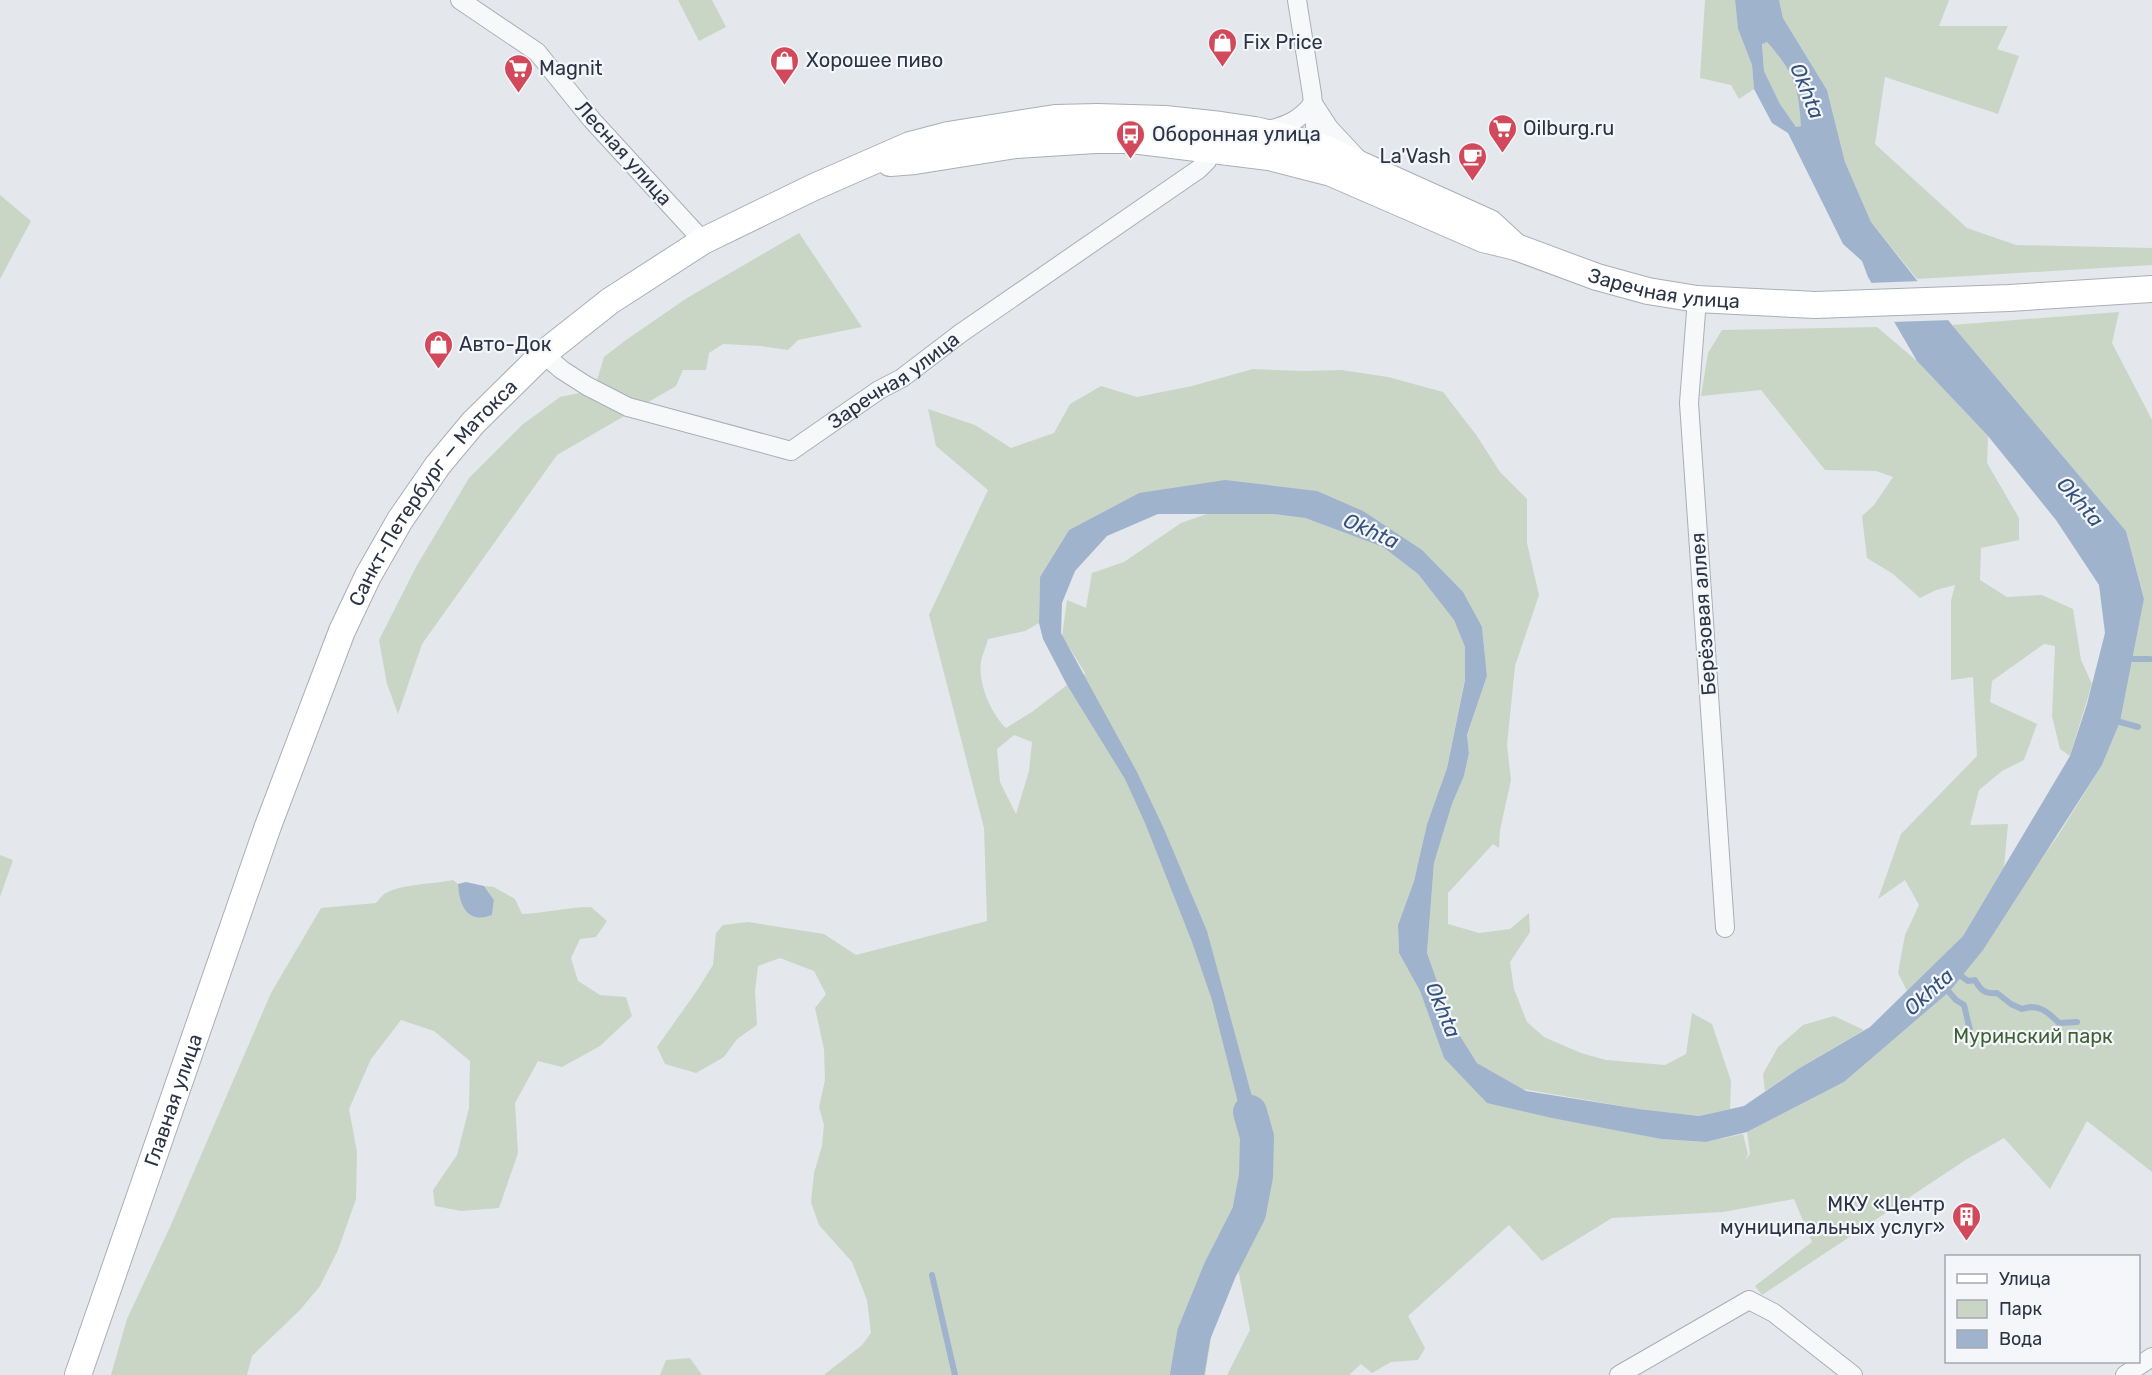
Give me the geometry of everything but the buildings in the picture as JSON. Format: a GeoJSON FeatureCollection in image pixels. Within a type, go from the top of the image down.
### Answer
{"type":"FeatureCollection","features":[{"type":"Feature","properties":{"kind":"main road","name":"Санкт-Петербург — Матокса"},"geometry":{"type":"LineString","coordinates":[[268,826],[342,631],[368,576],[400,520],[438,465],[473,423],[543,354],[610,301],[704,240],[910,145],[948,135],[1055,118],[1097,117],[1165,119],[1221,124],[1317,145]]}},
{"type":"Feature","properties":{"kind":"main road","name":"Санкт-Петербург — Матокса"},"geometry":{"type":"LineString","coordinates":[[865,165],[915,161],[1056,141],[1132,140],[1269,157],[1330,173],[1375,181]]}},
{"type":"Feature","properties":{"kind":"main road","name":"Заречная улица"},"geometry":{"type":"LineString","coordinates":[[1317,145],[1375,181],[1483,239],[1516,247],[1597,277],[1648,291],[1697,299],[1815,305],[2009,298],[2152,289]]}},
{"type":"Feature","properties":{"kind":"main road","name":"Главная улица"},"geometry":{"type":"LineString","coordinates":[[78,1375],[268,826]]}},
{"type":"Feature","properties":{"kind":"street","name":"Лесная улица"},"geometry":{"type":"LineString","coordinates":[[460,0],[537,52],[599,128],[704,240]]}},
{"type":"Feature","properties":{"kind":"street"},"geometry":{"type":"LineString","coordinates":[[1269,157],[1305,152],[1317,145],[1298,0]]}},
{"type":"Feature","properties":{"kind":"street"},"geometry":{"type":"LineString","coordinates":[[1262,132],[1286,126],[1305,114],[1313,103]]}},
{"type":"Feature","properties":{"kind":"street"},"geometry":{"type":"LineString","coordinates":[[1313,103],[1329,128],[1375,181]]}},
{"type":"Feature","properties":{"kind":"street","name":"Заречная улица"},"geometry":{"type":"LineString","coordinates":[[543,354],[579,381],[628,407],[790,451],[879,390],[902,378],[961,333],[1199,169],[1207,161],[1209,148]]}},
{"type":"Feature","properties":{"kind":"street","name":"Берёзовая аллея"},"geometry":{"type":"LineString","coordinates":[[1697,299],[1689,403],[1725,928]]}},
{"type":"Feature","properties":{"kind":"street"},"geometry":{"type":"LineString","coordinates":[[1619,1375],[1749,1300],[1774,1313],[1853,1375]]}},
{"type":"Feature","properties":{"kind":"street"},"geometry":{"type":"LineString","coordinates":[[2125,1375],[2152,1357]]}},
{"type":"Feature","properties":{"kind":"green space"},"geometry":{"type":"Polygon","coordinates":[[[678,0],[712,0],[726,27],[699,41],[678,0]]]}},
{"type":"Feature","properties":{"kind":"green space"},"geometry":{"type":"Polygon","coordinates":[[[1705,0],[1735,0],[1738,29],[1752,65],[1754,89],[1739,99],[1731,85],[1700,78],[1705,0]]]}},
{"type":"Feature","properties":{"kind":"green space"},"geometry":{"type":"Polygon","coordinates":[[[1779,0],[1949,0],[1939,26],[2008,26],[1997,49],[2019,56],[1998,114],[1885,77],[1875,144],[1967,228],[2016,245],[2152,248],[2152,265],[1917,279],[1871,222],[1845,162],[1827,90],[1783,18],[1779,0]]]}},
{"type":"Feature","properties":{"kind":"green space"},"geometry":{"type":"Polygon","coordinates":[[[1767,42],[1793,81],[1799,100],[1802,126],[1796,127],[1780,104],[1764,71],[1762,43],[1767,42]]]}},
{"type":"Feature","properties":{"kind":"green space"},"geometry":{"type":"Polygon","coordinates":[[[0,195],[31,221],[0,279],[0,195]]]}},
{"type":"Feature","properties":{"kind":"green space"},"geometry":{"type":"Polygon","coordinates":[[[799,233],[862,327],[798,340],[788,350],[723,344],[709,353],[706,370],[683,370],[676,386],[557,455],[422,644],[398,714],[387,684],[379,640],[416,567],[469,478],[522,425],[560,397],[594,390],[604,357],[626,340],[687,298],[799,233]]]}},
{"type":"Feature","properties":{"kind":"green space","name":"Муринский парк"},"geometry":{"type":"Polygon","coordinates":[[[2119,312],[2112,343],[2152,420],[2152,1172],[2087,1121],[2050,1189],[2004,1138],[1967,1159],[1762,1295],[1755,1286],[1812,1242],[1794,1199],[1723,1212],[1612,1218],[1542,1261],[1509,1225],[1408,1316],[1425,1348],[1418,1360],[1391,1362],[1372,1373],[1361,1364],[1349,1375],[1227,1375],[1250,1330],[1238,1269],[1244,1250],[1216,1306],[1205,1375],[824,1375],[862,1345],[871,1333],[867,1300],[852,1262],[819,1225],[811,1202],[814,1173],[822,1146],[824,1125],[819,1107],[825,1080],[824,1049],[815,1008],[826,994],[814,971],[780,958],[758,966],[755,991],[757,1025],[737,1039],[724,1057],[696,1073],[665,1064],[657,1047],[713,965],[716,933],[723,925],[748,922],[824,934],[856,955],[987,921],[984,828],[929,615],[988,490],[936,446],[928,409],[975,425],[1011,448],[1054,433],[1070,404],[1101,386],[1137,397],[1192,386],[1253,369],[1341,370],[1388,377],[1443,392],[1477,436],[1500,472],[1527,499],[1527,543],[1539,595],[1515,666],[1507,745],[1511,780],[1500,830],[1499,848],[1493,844],[1448,893],[1448,924],[1479,933],[1510,929],[1529,913],[1530,932],[1510,962],[1514,989],[1527,1022],[1544,1037],[1581,1053],[1606,1060],[1665,1065],[1686,1054],[1692,1013],[1712,1024],[1731,1081],[1730,1109],[1699,1116],[1639,1109],[1522,1089],[1477,1063],[1452,1023],[1427,953],[1434,863],[1452,804],[1464,776],[1469,753],[1467,736],[1487,676],[1482,627],[1363,511],[1139,493],[1069,530],[1040,577],[1039,623],[1025,631],[988,639],[981,671],[987,698],[1000,722],[1006,728],[1032,712],[1067,685],[1081,706],[1081,683],[1085,673],[1062,636],[1067,600],[1086,608],[1092,573],[1124,562],[1181,523],[1207,514],[1273,514],[1305,518],[1383,547],[1418,574],[1454,620],[1465,647],[1465,679],[1447,768],[1427,824],[1414,881],[1398,925],[1399,953],[1420,991],[1444,1058],[1622,1131],[1661,1139],[1706,1142],[1743,1134],[1748,1154],[1745,1160],[1750,1154],[1747,1132],[1844,1082],[1949,992],[2059,834],[2102,765],[2120,722],[2144,599],[2126,531],[1952,325],[2119,312]],[[1014,735],[997,749],[1000,782],[1016,814],[1029,771],[1032,742],[1014,735]]]}},
{"type":"Feature","properties":{"kind":"green space"},"geometry":{"type":"Polygon","coordinates":[[[1877,327],[1917,361],[1988,436],[1987,463],[2019,518],[2019,540],[1981,548],[1980,580],[2007,597],[2042,595],[2073,609],[2081,660],[2092,684],[2070,756],[2060,749],[2052,716],[2055,646],[2044,644],[1992,681],[1990,702],[2037,724],[2024,760],[2002,771],[1979,790],[1970,825],[2008,824],[2004,867],[1963,936],[1907,991],[1898,973],[1905,935],[1919,905],[1905,880],[1878,899],[1901,834],[1977,756],[1973,677],[1951,680],[1951,601],[1955,585],[1936,590],[1920,598],[1893,574],[1867,558],[1862,516],[1874,505],[1893,477],[1876,471],[1825,470],[1761,390],[1701,396],[1708,353],[1722,330],[1877,327]]]}},
{"type":"Feature","properties":{"kind":"green space"},"geometry":{"type":"Polygon","coordinates":[[[0,855],[13,860],[0,897],[0,855]]]}},
{"type":"Feature","properties":{"kind":"green space"},"geometry":{"type":"Polygon","coordinates":[[[453,880],[458,884],[460,899],[466,911],[476,917],[492,915],[494,900],[484,886],[494,887],[515,899],[522,914],[591,907],[607,921],[596,937],[580,939],[571,958],[578,981],[600,995],[626,997],[632,1016],[600,1046],[562,1067],[538,1061],[515,1103],[518,1153],[499,1208],[461,1211],[435,1206],[433,1190],[457,1155],[469,1108],[470,1061],[434,1031],[401,1020],[371,1059],[349,1109],[357,1152],[356,1199],[338,1250],[320,1286],[300,1310],[252,1356],[247,1375],[111,1375],[127,1319],[170,1227],[271,993],[321,908],[376,903],[393,890],[453,880]]]}},
{"type":"Feature","properties":{"kind":"green space"},"geometry":{"type":"Polygon","coordinates":[[[1834,1016],[1864,1030],[1765,1091],[1763,1074],[1778,1047],[1803,1025],[1834,1016]]]}},
{"type":"Feature","properties":{"kind":"green space"},"geometry":{"type":"Polygon","coordinates":[[[690,1358],[702,1375],[660,1375],[666,1360],[690,1358]]]}},
{"type":"Feature","properties":{"kind":"water"},"geometry":{"type":"Polygon","coordinates":[[[1735,0],[1779,0],[1783,18],[1827,90],[1845,162],[1871,222],[1952,325],[2126,531],[2144,599],[2120,722],[2102,765],[1983,950],[1949,992],[1844,1082],[1747,1132],[1706,1142],[1661,1139],[1552,1118],[1487,1103],[1444,1058],[1420,991],[1399,953],[1398,925],[1414,881],[1427,824],[1447,768],[1465,680],[1465,647],[1454,620],[1418,574],[1383,547],[1305,518],[1273,514],[1158,514],[1107,536],[1075,571],[1062,603],[1061,633],[1137,772],[1207,931],[1257,1115],[1258,1163],[1244,1126],[1212,1000],[1192,942],[1145,823],[1125,779],[1067,685],[1043,639],[1039,623],[1040,577],[1069,530],[1139,493],[1225,480],[1317,491],[1363,511],[1422,550],[1463,592],[1482,627],[1487,676],[1467,735],[1469,753],[1464,776],[1452,804],[1434,863],[1427,953],[1452,1023],[1477,1063],[1526,1091],[1699,1116],[1744,1106],[1798,1069],[1870,1027],[1963,936],[2070,756],[2087,704],[2105,633],[2099,585],[2056,520],[1988,436],[1917,361],[1868,277],[1862,261],[1843,244],[1788,133],[1772,123],[1754,89],[1752,65],[1738,29],[1735,0]],[[1767,42],[1762,44],[1764,71],[1780,104],[1796,127],[1801,126],[1793,80],[1783,62],[1767,42]]]}},
{"type":"Feature","properties":{"kind":"water"},"geometry":{"type":"Polygon","coordinates":[[[466,882],[484,886],[494,900],[492,915],[476,917],[466,911],[460,899],[458,884],[466,882]]]}},
{"type":"Feature","properties":{"kind":"pier"},"geometry":{"type":"Polygon","coordinates":[[[1922,281],[1952,320],[1891,322],[1868,283],[1922,281]]]}},
{"type":"Feature","properties":{"kind":"waterway"},"geometry":{"type":"LineString","coordinates":[[2132,659],[2150,659]]}},
{"type":"Feature","properties":{"kind":"waterway"},"geometry":{"type":"LineString","coordinates":[[2120,722],[2138,727]]}},
{"type":"Feature","properties":{"kind":"waterway"},"geometry":{"type":"LineString","coordinates":[[1961,976],[1968,981],[1975,980],[1984,991],[1997,993],[2022,1009],[2038,1008],[2047,1012],[2059,1023],[2077,1022]]}},
{"type":"Feature","properties":{"kind":"waterway"},"geometry":{"type":"LineString","coordinates":[[1949,992],[1964,1005],[1970,1030]]}},
{"type":"Feature","properties":{"kind":"waterway","name":"Okhta"},"geometry":{"type":"LineString","coordinates":[[1187,1375],[1194,1334],[1220,1270],[1249,1213],[1256,1176],[1257,1137],[1250,1112]]}},
{"type":"Feature","properties":{"kind":"waterway"},"geometry":{"type":"LineString","coordinates":[[932,1275],[955,1375]]}},
{"type":"Feature","properties":{"kind":"place","name":"Fix Price"},"geometry":{"type":"Point","coordinates":[1222,68]}},
{"type":"Feature","properties":{"kind":"place","name":"Хорошее пиво"},"geometry":{"type":"Point","coordinates":[785,86]}},
{"type":"Feature","properties":{"kind":"place","name":"Magnit"},"geometry":{"type":"Point","coordinates":[518,94]}},
{"type":"Feature","properties":{"kind":"place","name":"Oilburg.ru"},"geometry":{"type":"Point","coordinates":[1502,154]}},
{"type":"Feature","properties":{"kind":"place","name":"Оборонная улица"},"geometry":{"type":"Point","coordinates":[1131,160]}},
{"type":"Feature","properties":{"kind":"place","name":"La'Vash"},"geometry":{"type":"Point","coordinates":[1472,182]}},
{"type":"Feature","properties":{"kind":"place","name":"Авто-Док"},"geometry":{"type":"Point","coordinates":[438,370]}},
{"type":"Feature","properties":{"kind":"place","name":"МКУ «Центр муниципальных услуг»"},"geometry":{"type":"Point","coordinates":[1966,1242]}}]}
